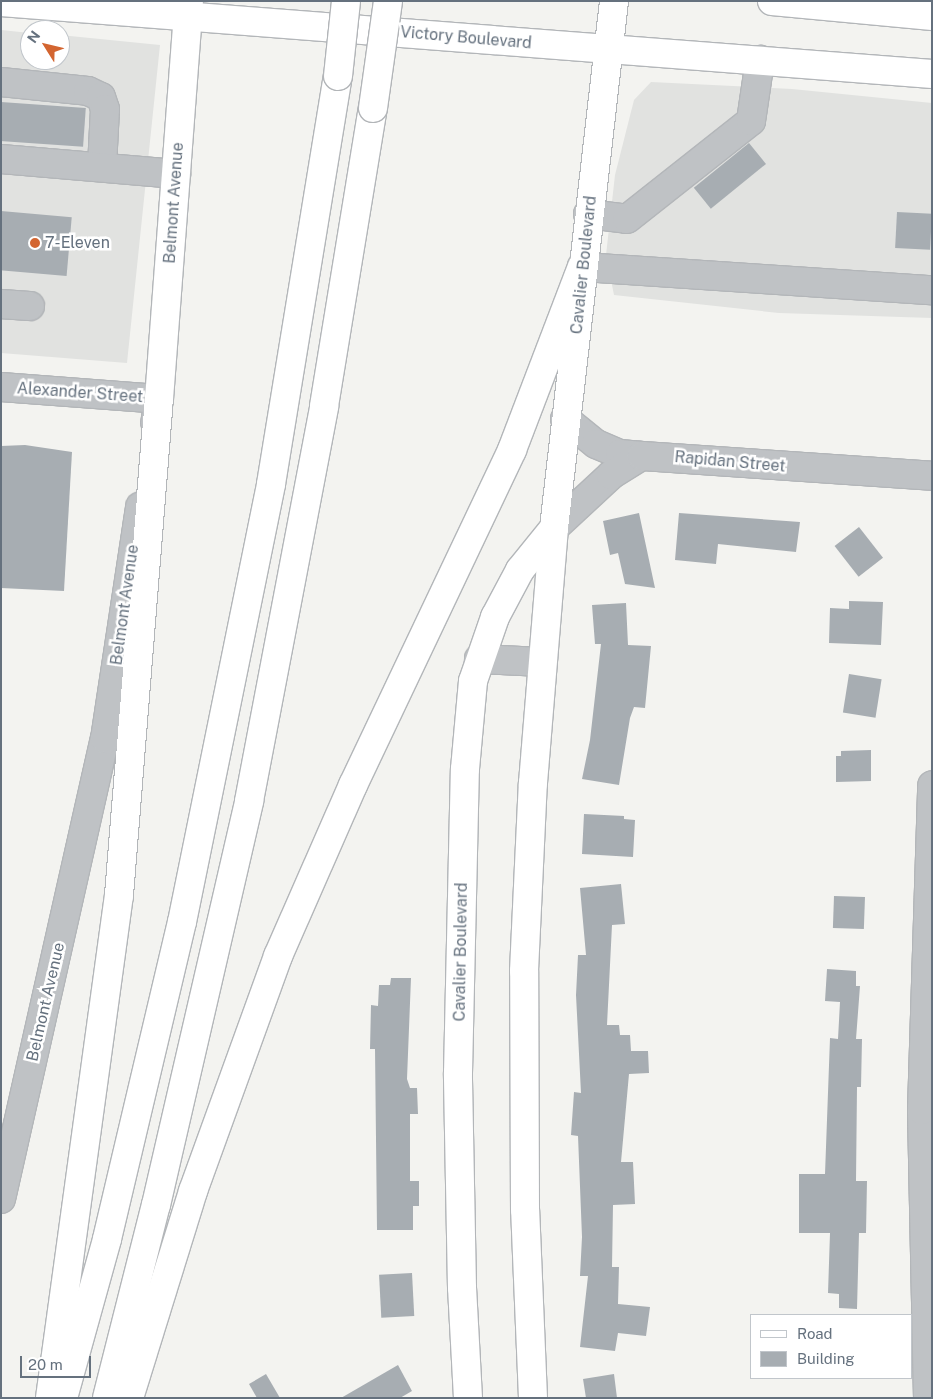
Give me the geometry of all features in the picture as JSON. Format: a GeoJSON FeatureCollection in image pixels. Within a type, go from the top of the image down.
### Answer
{"type":"FeatureCollection","features":[{"type":"Feature","properties":{"kind":"main road"},"geometry":{"type":"LineString","coordinates":[[63,1398],[107,1239],[184,912],[271,484],[338,76],[346,1]]}},
{"type":"Feature","properties":{"kind":"main road"},"geometry":{"type":"LineString","coordinates":[[107,1398],[178,1113],[249,801],[325,397],[373,108],[388,1]]}},
{"type":"Feature","properties":{"kind":"main road","name":"Cavalier Boulevard"},"geometry":{"type":"LineString","coordinates":[[533,1398],[525,1210],[524,971],[543,662],[554,528],[565,419],[578,330],[588,214],[614,1]]}},
{"type":"Feature","properties":{"kind":"main road"},"geometry":{"type":"LineString","coordinates":[[772,1],[932,16]]}},
{"type":"Feature","properties":{"kind":"main road","name":"Victory Boulevard"},"geometry":{"type":"LineString","coordinates":[[1,2],[188,8],[607,50],[932,74]]}},
{"type":"Feature","properties":{"kind":"main road","name":"Belmont Avenue"},"geometry":{"type":"LineString","coordinates":[[159,399],[188,8]]}},
{"type":"Feature","properties":{"kind":"main road"},"geometry":{"type":"LineString","coordinates":[[129,1398],[202,1164],[278,956],[353,785],[512,450],[582,267]]}},
{"type":"Feature","properties":{"kind":"main road"},"geometry":{"type":"LineString","coordinates":[[50,1398],[120,895],[159,399]]}},
{"type":"Feature","properties":{"kind":"main road","name":"Cavalier Boulevard"},"geometry":{"type":"LineString","coordinates":[[468,1398],[462,1288],[458,1073],[465,770],[473,681],[486,636],[520,570],[554,528]]}},
{"type":"Feature","properties":{"kind":"street"},"geometry":{"type":"LineString","coordinates":[[588,214],[627,219],[751,121],[760,60]]}},
{"type":"Feature","properties":{"kind":"street"},"geometry":{"type":"LineString","coordinates":[[1,82],[88,91],[101,97],[105,108],[102,167]]}},
{"type":"Feature","properties":{"kind":"street"},"geometry":{"type":"LineString","coordinates":[[1,159],[176,174]]}},
{"type":"Feature","properties":{"kind":"street"},"geometry":{"type":"LineString","coordinates":[[582,267],[932,290]]}},
{"type":"Feature","properties":{"kind":"street"},"geometry":{"type":"LineString","coordinates":[[1,304],[30,306]]}},
{"type":"Feature","properties":{"kind":"street","name":"Alexander Street"},"geometry":{"type":"LineString","coordinates":[[1,387],[159,399]]}},
{"type":"Feature","properties":{"kind":"street","name":"Belmont Avenue"},"geometry":{"type":"LineString","coordinates":[[1,1199],[105,739],[159,399]]}},
{"type":"Feature","properties":{"kind":"street","name":"Rapidan Street"},"geometry":{"type":"LineString","coordinates":[[565,419],[596,444],[620,454],[932,476]]}},
{"type":"Feature","properties":{"kind":"street"},"geometry":{"type":"LineString","coordinates":[[554,528],[611,475],[642,456]]}},
{"type":"Feature","properties":{"kind":"street"},"geometry":{"type":"LineString","coordinates":[[479,659],[543,662]]}},
{"type":"Feature","properties":{"kind":"street"},"geometry":{"type":"LineString","coordinates":[[928,1398],[927,1110],[932,785]]}},
{"type":"Feature","properties":{"kind":"shaded area"},"geometry":{"type":"Polygon","coordinates":[[[1,30],[20,32],[20,70],[70,70],[70,36],[160,45],[127,363],[1,353],[1,30]]]}},
{"type":"Feature","properties":{"kind":"shaded area"},"geometry":{"type":"Polygon","coordinates":[[[651,82],[792,89],[932,103],[932,318],[779,313],[614,295],[606,255],[615,175],[634,100],[651,82]]]}},
{"type":"Feature","properties":{"kind":"building"},"geometry":{"type":"Polygon","coordinates":[[[1,102],[86,108],[83,147],[1,141],[1,102]]]}},
{"type":"Feature","properties":{"kind":"building"},"geometry":{"type":"Polygon","coordinates":[[[749,143],[766,164],[711,209],[694,188],[749,143]]]}},
{"type":"Feature","properties":{"kind":"building","name":"7-Eleven"},"geometry":{"type":"Polygon","coordinates":[[[1,211],[72,217],[67,276],[1,270],[1,211]]]}},
{"type":"Feature","properties":{"kind":"building"},"geometry":{"type":"Polygon","coordinates":[[[897,212],[932,214],[930,250],[895,248],[897,212]]]}},
{"type":"Feature","properties":{"kind":"building"},"geometry":{"type":"Polygon","coordinates":[[[25,445],[72,452],[64,591],[1,588],[1,446],[25,445]]]}},
{"type":"Feature","properties":{"kind":"building"},"geometry":{"type":"Polygon","coordinates":[[[639,513],[655,588],[625,584],[618,553],[610,555],[603,521],[639,513]]]}},
{"type":"Feature","properties":{"kind":"building"},"geometry":{"type":"Polygon","coordinates":[[[679,513],[800,522],[796,552],[718,544],[716,564],[675,560],[679,513]]]}},
{"type":"Feature","properties":{"kind":"building"},"geometry":{"type":"Polygon","coordinates":[[[859,527],[883,558],[859,577],[835,546],[859,527]]]}},
{"type":"Feature","properties":{"kind":"building"},"geometry":{"type":"Polygon","coordinates":[[[849,601],[883,602],[881,645],[829,643],[830,608],[849,609],[849,601]]]}},
{"type":"Feature","properties":{"kind":"building"},"geometry":{"type":"Polygon","coordinates":[[[626,603],[628,645],[651,646],[645,708],[634,707],[630,718],[619,785],[582,779],[590,740],[601,644],[595,644],[592,605],[626,603]]]}},
{"type":"Feature","properties":{"kind":"building"},"geometry":{"type":"Polygon","coordinates":[[[849,674],[882,679],[875,718],[843,713],[849,674]]]}},
{"type":"Feature","properties":{"kind":"building"},"geometry":{"type":"Polygon","coordinates":[[[871,750],[871,781],[836,782],[836,756],[841,756],[841,751],[871,750]]]}},
{"type":"Feature","properties":{"kind":"building"},"geometry":{"type":"Polygon","coordinates":[[[584,814],[624,816],[624,819],[635,820],[633,857],[582,854],[584,814]]]}},
{"type":"Feature","properties":{"kind":"building"},"geometry":{"type":"Polygon","coordinates":[[[621,884],[625,924],[612,925],[607,1025],[619,1025],[620,1035],[630,1035],[631,1051],[648,1051],[649,1073],[629,1074],[621,1162],[633,1162],[635,1204],[613,1205],[612,1267],[619,1267],[618,1304],[650,1307],[646,1336],[618,1333],[615,1351],[580,1347],[588,1276],[580,1276],[582,1237],[578,1136],[571,1135],[574,1092],[581,1093],[576,995],[578,955],[586,955],[580,888],[621,884]]]}},
{"type":"Feature","properties":{"kind":"building"},"geometry":{"type":"Polygon","coordinates":[[[834,896],[865,897],[864,929],[833,928],[834,896]]]}},
{"type":"Feature","properties":{"kind":"building"},"geometry":{"type":"Polygon","coordinates":[[[827,969],[856,971],[856,986],[860,986],[856,1039],[862,1039],[861,1087],[857,1087],[856,1181],[867,1181],[866,1233],[859,1233],[857,1309],[839,1308],[839,1294],[828,1293],[830,1233],[799,1233],[799,1174],[825,1174],[830,1038],[838,1039],[840,1002],[825,1001],[827,969]]]}},
{"type":"Feature","properties":{"kind":"building"},"geometry":{"type":"Polygon","coordinates":[[[391,978],[411,978],[407,1079],[410,1088],[417,1088],[418,1114],[410,1114],[410,1181],[419,1181],[419,1206],[413,1206],[413,1230],[377,1230],[375,1049],[370,1049],[371,1005],[378,1006],[379,985],[390,985],[391,978]]]}},
{"type":"Feature","properties":{"kind":"building"},"geometry":{"type":"Polygon","coordinates":[[[412,1273],[414,1316],[381,1318],[379,1275],[412,1273]]]}},
{"type":"Feature","properties":{"kind":"building"},"geometry":{"type":"Polygon","coordinates":[[[398,1365],[412,1391],[400,1398],[341,1398],[398,1365]]]}},
{"type":"Feature","properties":{"kind":"building"},"geometry":{"type":"Polygon","coordinates":[[[266,1374],[280,1398],[257,1398],[249,1384],[266,1374]]]}},
{"type":"Feature","properties":{"kind":"building"},"geometry":{"type":"Polygon","coordinates":[[[614,1374],[617,1398],[586,1398],[583,1379],[614,1374]]]}},
{"type":"Feature","properties":{"kind":"place","name":"7-Eleven"},"geometry":{"type":"Point","coordinates":[35,243]}}]}
